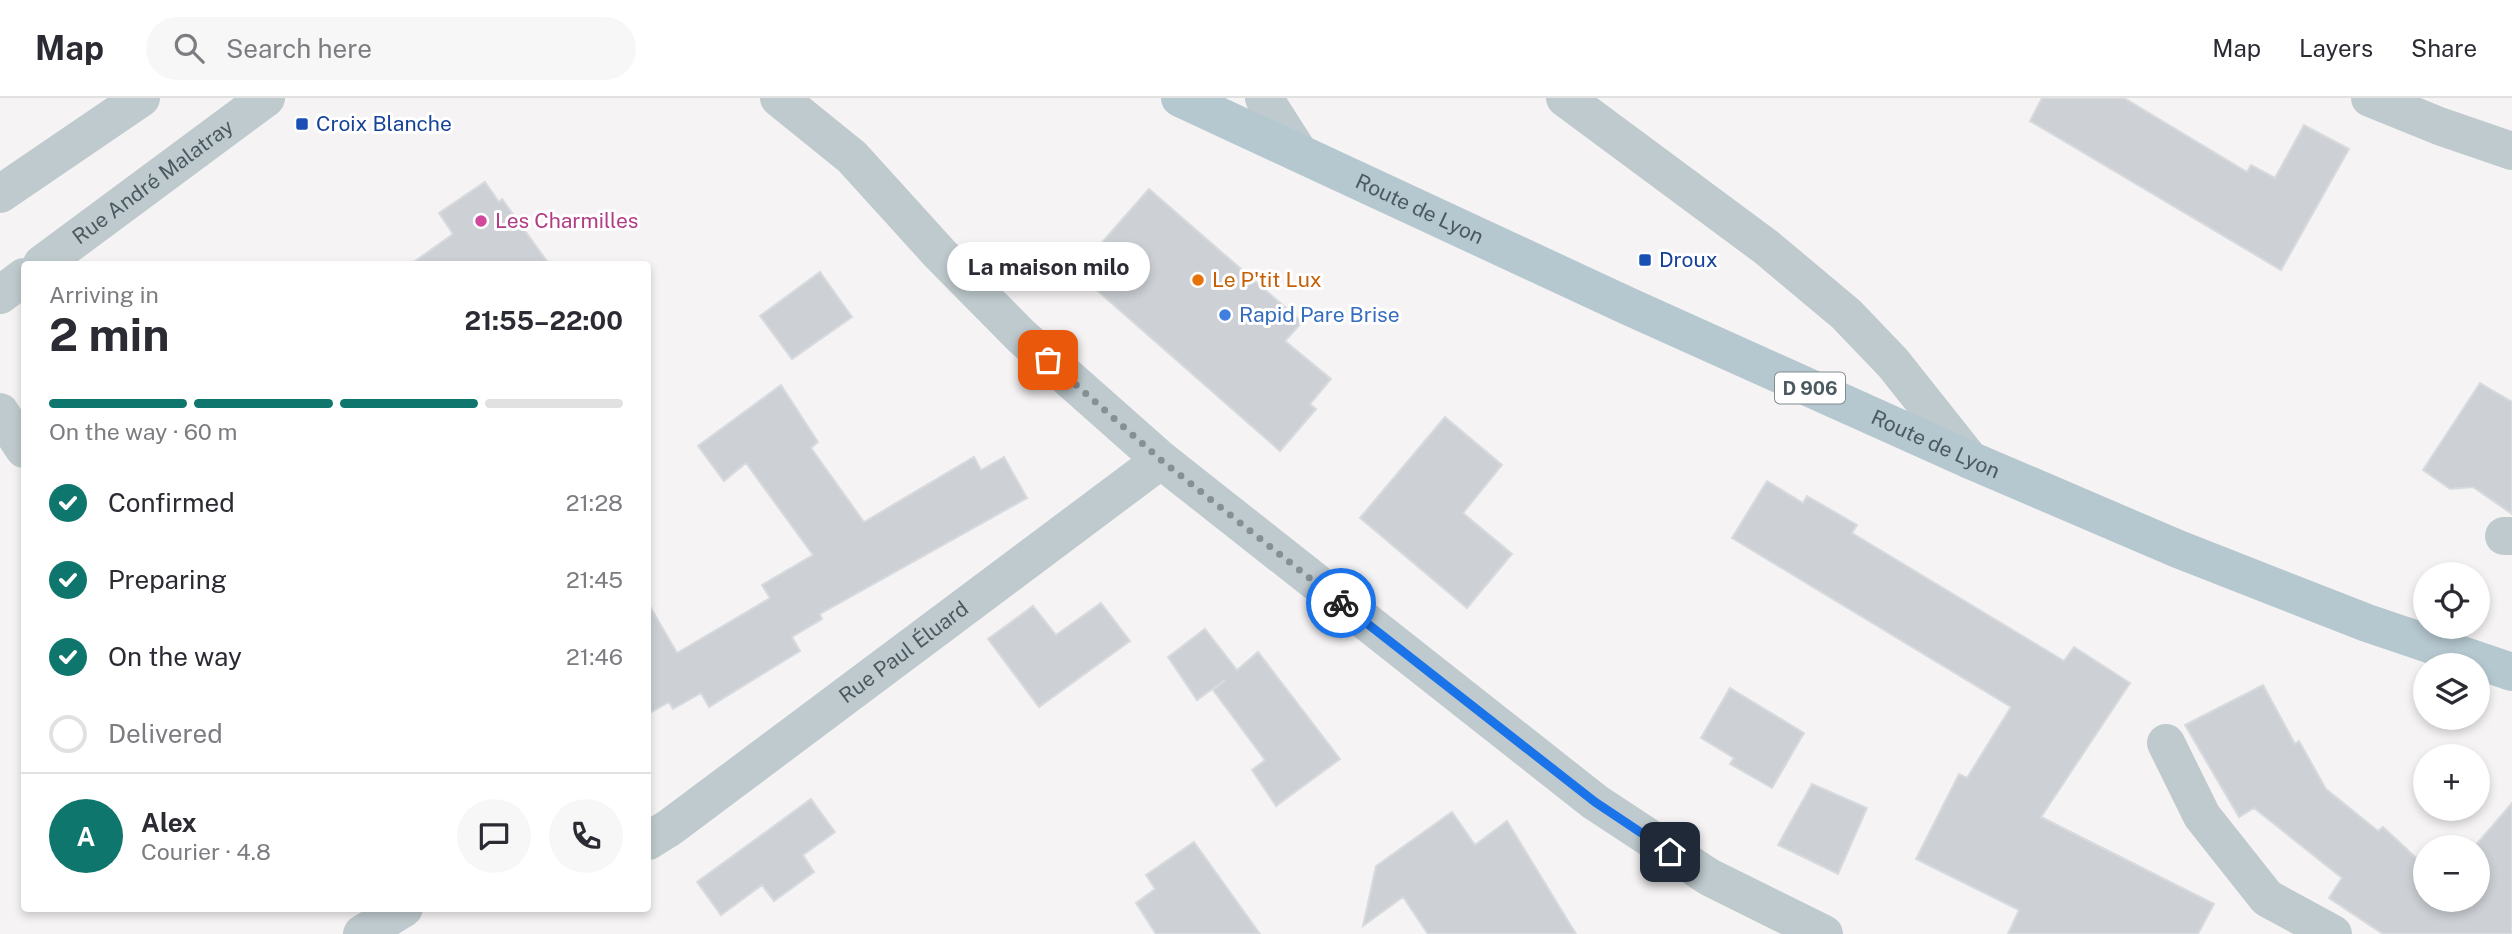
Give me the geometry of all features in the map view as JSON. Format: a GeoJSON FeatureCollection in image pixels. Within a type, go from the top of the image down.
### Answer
{"type":"FeatureCollection","features":[{"type":"Feature","properties":{"kind":"main road","name":"Route de Lyon"},"geometry":{"type":"LineString","coordinates":[[1180,98],[1970,460],[2178,549],[2367,623],[2512,672]]}},
{"type":"Feature","properties":{"kind":"street"},"geometry":{"type":"LineString","coordinates":[[0,194],[141,98]]}},
{"type":"Feature","properties":{"kind":"street","name":"Rue André Malatray"},"geometry":{"type":"LineString","coordinates":[[46,261],[265,98]]}},
{"type":"Feature","properties":{"kind":"street"},"geometry":{"type":"LineString","coordinates":[[779,98],[852,157],[940,254],[1021,336],[1161,460],[1595,802],[1709,877],[1824,934]]}},
{"type":"Feature","properties":{"kind":"street"},"geometry":{"type":"LineString","coordinates":[[1264,98],[1299,153]]}},
{"type":"Feature","properties":{"kind":"street"},"geometry":{"type":"LineString","coordinates":[[1565,98],[1766,247],[1846,314],[1892,363],[1970,460]]}},
{"type":"Feature","properties":{"kind":"street"},"geometry":{"type":"LineString","coordinates":[[2370,98],[2439,126],[2512,151]]}},
{"type":"Feature","properties":{"kind":"street"},"geometry":{"type":"LineString","coordinates":[[0,295],[21,279]]}},
{"type":"Feature","properties":{"kind":"street"},"geometry":{"type":"LineString","coordinates":[[0,412],[21,444]]}},
{"type":"Feature","properties":{"kind":"street","name":"Rue Paul Éluard"},"geometry":{"type":"LineString","coordinates":[[651,839],[1161,460]]}},
{"type":"Feature","properties":{"kind":"street"},"geometry":{"type":"LineString","coordinates":[[2165,743],[2202,816],[2267,898],[2333,934]]}},
{"type":"Feature","properties":{"kind":"street"},"geometry":{"type":"LineString","coordinates":[[362,934],[398,912]]}},
{"type":"Feature","properties":{"kind":"building"},"geometry":{"type":"Polygon","coordinates":[[[2042,98],[2124,98],[2247,172],[2251,165],[2275,178],[2304,125],[2349,149],[2281,270],[2030,121],[2042,98]]]}},
{"type":"Feature","properties":{"kind":"building","name":"Les Charmilles"},"geometry":{"type":"Polygon","coordinates":[[[485,182],[499,202],[502,199],[547,261],[415,261],[453,234],[439,213],[485,182]]]}},
{"type":"Feature","properties":{"kind":"building"},"geometry":{"type":"Polygon","coordinates":[[[1149,189],[1302,322],[1285,341],[1331,379],[1310,404],[1316,409],[1280,451],[1076,272],[1149,189]]]}},
{"type":"Feature","properties":{"kind":"building"},"geometry":{"type":"Polygon","coordinates":[[[820,272],[852,317],[792,359],[760,316],[820,272]]]}},
{"type":"Feature","properties":{"kind":"building"},"geometry":{"type":"Polygon","coordinates":[[[2480,383],[2512,402],[2512,514],[2473,487],[2450,489],[2423,470],[2480,383]]]}},
{"type":"Feature","properties":{"kind":"building"},"geometry":{"type":"Polygon","coordinates":[[[781,385],[818,442],[811,448],[864,522],[974,457],[981,470],[1004,457],[1027,498],[820,614],[822,619],[792,637],[800,651],[709,707],[701,693],[673,709],[669,702],[651,712],[651,608],[677,653],[770,598],[762,585],[813,555],[746,463],[724,481],[698,446],[781,385]]]}},
{"type":"Feature","properties":{"kind":"building"},"geometry":{"type":"Polygon","coordinates":[[[1445,417],[1502,465],[1463,513],[1512,554],[1467,608],[1360,518],[1445,417]]]}},
{"type":"Feature","properties":{"kind":"building"},"geometry":{"type":"Polygon","coordinates":[[[1767,481],[1803,503],[1807,496],[1857,525],[1852,533],[2064,661],[2074,647],[2130,683],[2041,817],[2214,904],[2198,934],[2008,934],[2019,910],[1916,859],[1959,774],[1967,778],[2011,707],[1732,538],[1767,481]]]}},
{"type":"Feature","properties":{"kind":"building"},"geometry":{"type":"Polygon","coordinates":[[[1101,603],[1130,641],[1039,707],[988,639],[1033,606],[1056,635],[1101,603]]]}},
{"type":"Feature","properties":{"kind":"building"},"geometry":{"type":"Polygon","coordinates":[[[1205,629],[1237,670],[1258,652],[1340,759],[1276,806],[1252,770],[1265,760],[1213,690],[1225,680],[1197,700],[1168,657],[1205,629]]]}},
{"type":"Feature","properties":{"kind":"building"},"geometry":{"type":"Polygon","coordinates":[[[2263,685],[2295,744],[2299,741],[2326,789],[2378,831],[2383,827],[2413,855],[2413,912],[2490,912],[2490,835],[2484,835],[2512,803],[2512,934],[2383,934],[2329,898],[2342,878],[2254,808],[2239,817],[2185,725],[2263,685]]]}},
{"type":"Feature","properties":{"kind":"building"},"geometry":{"type":"Polygon","coordinates":[[[1730,688],[1804,733],[1772,788],[1730,764],[1734,758],[1701,738],[1730,688]]]}},
{"type":"Feature","properties":{"kind":"building"},"geometry":{"type":"Polygon","coordinates":[[[1812,784],[1867,808],[1838,874],[1778,845],[1812,784]]]}},
{"type":"Feature","properties":{"kind":"building"},"geometry":{"type":"Polygon","coordinates":[[[811,799],[835,832],[803,855],[814,872],[774,901],[762,885],[721,915],[697,882],[811,799]]]}},
{"type":"Feature","properties":{"kind":"building"},"geometry":{"type":"Polygon","coordinates":[[[1452,812],[1475,845],[1507,821],[1576,934],[1428,934],[1403,897],[1363,926],[1376,866],[1452,812]]]}},
{"type":"Feature","properties":{"kind":"building"},"geometry":{"type":"Polygon","coordinates":[[[1194,842],[1260,934],[1156,934],[1136,903],[1155,889],[1146,875],[1194,842]]]}},
{"type":"Feature","properties":{"kind":"way so far"},"geometry":{"type":"LineString","coordinates":[[1048,360],[1161,460],[1341,603]]}},
{"type":"Feature","properties":{"kind":"place","name":"Croix Blanche"},"geometry":{"type":"Point","coordinates":[302,124]}},
{"type":"Feature","properties":{"kind":"place","name":"Les Charmilles"},"geometry":{"type":"Point","coordinates":[481,221]}},
{"type":"Feature","properties":{"kind":"place","name":"Droux"},"geometry":{"type":"Point","coordinates":[1645,260]}},
{"type":"Feature","properties":{"kind":"place","name":"Le P'tit Lux"},"geometry":{"type":"Point","coordinates":[1198,280]}},
{"type":"Feature","properties":{"kind":"place","name":"Rapid Pare Brise"},"geometry":{"type":"Point","coordinates":[1225,315]}},
{"type":"Feature","properties":{"kind":"place","name":"La maison milo"},"geometry":{"type":"Point","coordinates":[1048,360]}},
{"type":"Feature","properties":{"kind":"route"},"geometry":{"type":"LineString","coordinates":[[1341,603],[1595,802],[1670,852]]}}]}
